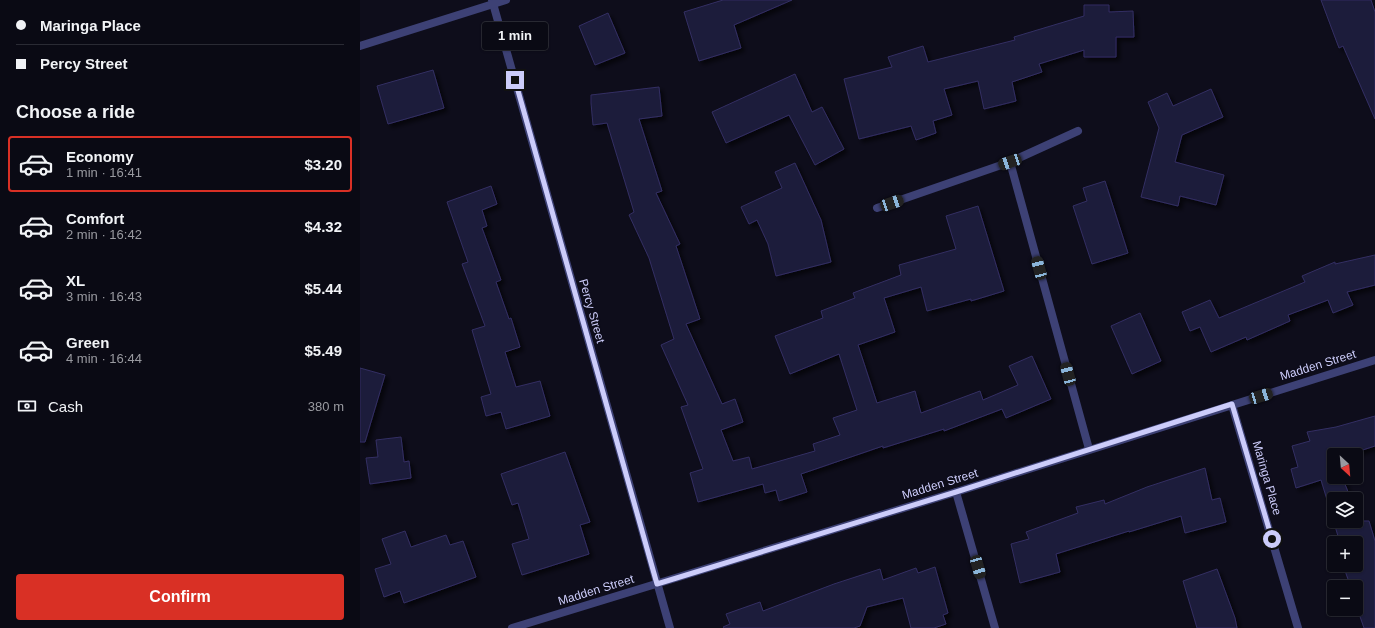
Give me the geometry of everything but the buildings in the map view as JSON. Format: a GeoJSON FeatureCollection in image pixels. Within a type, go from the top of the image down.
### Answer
{"type":"FeatureCollection","features":[{"type":"Feature","properties":{"kind":"street"},"geometry":{"type":"LineString","coordinates":[[360,46],[493,2],[506,0]]}},
{"type":"Feature","properties":{"kind":"street","name":"Percy Street"},"geometry":{"type":"LineString","coordinates":[[493,2],[670,628]]}},
{"type":"Feature","properties":{"kind":"street"},"geometry":{"type":"LineString","coordinates":[[877,208],[1010,162],[1078,132]]}},
{"type":"Feature","properties":{"kind":"street"},"geometry":{"type":"LineString","coordinates":[[1010,162],[1089,449]]}},
{"type":"Feature","properties":{"kind":"street","name":"Madden Street"},"geometry":{"type":"LineString","coordinates":[[512,628],[956,492],[1375,360]]}},
{"type":"Feature","properties":{"kind":"street","name":"Maringa Place"},"geometry":{"type":"LineString","coordinates":[[1232,404],[1298,628]]}},
{"type":"Feature","properties":{"kind":"street"},"geometry":{"type":"LineString","coordinates":[[956,492],[995,628]]}},
{"type":"Feature","properties":{"kind":"route"},"geometry":{"type":"LineString","coordinates":[[515,80],[657,584],[956,492],[1232,404],[1272,539]]}}]}
